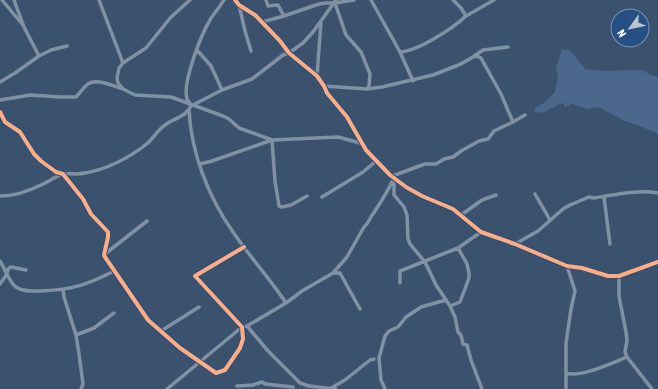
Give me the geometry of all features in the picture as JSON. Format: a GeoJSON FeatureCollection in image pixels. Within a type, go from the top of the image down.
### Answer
{"type":"FeatureCollection","features":[{"type":"Feature","properties":{"kind":"street"},"geometry":{"type":"LineString","coordinates":[[2,0],[24,27]]}},
{"type":"Feature","properties":{"kind":"street"},"geometry":{"type":"LineString","coordinates":[[14,0],[24,27],[39,56]]}},
{"type":"Feature","properties":{"kind":"street"},"geometry":{"type":"LineString","coordinates":[[98,0],[123,63]]}},
{"type":"Feature","properties":{"kind":"street"},"geometry":{"type":"LineString","coordinates":[[123,90],[118,83],[117,78],[119,68],[123,63],[146,48],[171,17],[190,0]]}},
{"type":"Feature","properties":{"kind":"street"},"geometry":{"type":"LineString","coordinates":[[191,106],[187,99],[187,87],[191,68],[210,19],[224,0]]}},
{"type":"Feature","properties":{"kind":"street"},"geometry":{"type":"LineString","coordinates":[[235,0],[239,5],[255,15],[290,53],[317,76],[327,93],[347,117],[360,143],[376,161],[406,187],[422,196],[453,209],[481,232],[515,244],[567,266],[582,268],[608,276],[619,276],[658,262]]}},
{"type":"Feature","properties":{"kind":"street"},"geometry":{"type":"LineString","coordinates":[[266,0],[268,6],[278,5],[284,16]]}},
{"type":"Feature","properties":{"kind":"street"},"geometry":{"type":"LineString","coordinates":[[262,22],[319,4],[354,0]]}},
{"type":"Feature","properties":{"kind":"street"},"geometry":{"type":"LineString","coordinates":[[371,0],[400,52],[413,81]]}},
{"type":"Feature","properties":{"kind":"street"},"geometry":{"type":"LineString","coordinates":[[453,0],[466,16]]}},
{"type":"Feature","properties":{"kind":"street"},"geometry":{"type":"LineString","coordinates":[[400,52],[406,52],[437,37],[454,27],[466,16],[494,0]]}},
{"type":"Feature","properties":{"kind":"street"},"geometry":{"type":"LineString","coordinates":[[0,112],[6,122],[20,132],[38,158],[56,172],[63,174],[84,173],[113,164],[133,154],[149,142],[162,127],[183,115],[191,106],[222,90],[252,79],[283,55],[290,53],[303,43],[335,2]]}},
{"type":"Feature","properties":{"kind":"street"},"geometry":{"type":"LineString","coordinates":[[335,2],[346,35],[361,52],[370,74],[369,86],[367,89]]}},
{"type":"Feature","properties":{"kind":"street"},"geometry":{"type":"LineString","coordinates":[[239,5],[245,31],[252,51]]}},
{"type":"Feature","properties":{"kind":"street"},"geometry":{"type":"LineString","coordinates":[[317,76],[321,21]]}},
{"type":"Feature","properties":{"kind":"street"},"geometry":{"type":"LineString","coordinates":[[0,82],[39,56],[51,50],[67,46]]}},
{"type":"Feature","properties":{"kind":"street"},"geometry":{"type":"LineString","coordinates":[[324,86],[367,89],[413,81],[454,67],[483,50],[508,47]]}},
{"type":"Feature","properties":{"kind":"street"},"geometry":{"type":"LineString","coordinates":[[197,50],[211,66],[222,90]]}},
{"type":"Feature","properties":{"kind":"street"},"geometry":{"type":"LineString","coordinates":[[473,57],[481,58],[513,122]]}},
{"type":"Feature","properties":{"kind":"street"},"geometry":{"type":"LineString","coordinates":[[0,100],[30,95],[76,97],[89,83],[95,82],[112,85],[135,95],[170,97],[191,106],[223,116],[239,128],[272,140]]}},
{"type":"Feature","properties":{"kind":"street"},"geometry":{"type":"LineString","coordinates":[[189,110],[192,139],[215,203],[224,219],[286,303]]}},
{"type":"Feature","properties":{"kind":"street"},"geometry":{"type":"LineString","coordinates":[[392,176],[425,164],[436,164],[444,158],[452,157],[461,150],[479,141],[488,139],[494,131],[525,115]]}},
{"type":"Feature","properties":{"kind":"street"},"geometry":{"type":"LineString","coordinates":[[200,164],[272,140],[338,137],[360,143]]}},
{"type":"Feature","properties":{"kind":"street"},"geometry":{"type":"LineString","coordinates":[[272,140],[275,181],[279,206],[282,207],[291,205],[307,196]]}},
{"type":"Feature","properties":{"kind":"street"},"geometry":{"type":"LineString","coordinates":[[322,197],[364,172],[376,161]]}},
{"type":"Feature","properties":{"kind":"street"},"geometry":{"type":"LineString","coordinates":[[0,196],[36,188],[63,174]]}},
{"type":"Feature","properties":{"kind":"street"},"geometry":{"type":"LineString","coordinates":[[63,174],[83,199],[91,214],[108,232],[105,257],[144,315],[189,355],[216,373],[225,370],[240,348],[243,339],[242,327],[195,277],[244,247]]}},
{"type":"Feature","properties":{"kind":"street"},"geometry":{"type":"LineString","coordinates":[[392,176],[394,195],[404,207],[407,215],[408,239],[410,244],[425,262],[436,285],[450,306],[455,317],[458,332],[461,335],[463,344],[467,345],[482,389]]}},
{"type":"Feature","properties":{"kind":"street"},"geometry":{"type":"LineString","coordinates":[[167,389],[242,327],[247,326],[286,303],[302,291],[333,273],[347,257],[364,227],[368,224],[372,215],[385,196],[392,176]]}},
{"type":"Feature","properties":{"kind":"street"},"geometry":{"type":"LineString","coordinates":[[515,244],[538,231],[570,205],[589,197],[594,198],[630,193],[658,193]]}},
{"type":"Feature","properties":{"kind":"street"},"geometry":{"type":"LineString","coordinates":[[535,194],[550,220]]}},
{"type":"Feature","properties":{"kind":"street"},"geometry":{"type":"LineString","coordinates":[[461,215],[482,200],[496,195]]}},
{"type":"Feature","properties":{"kind":"street"},"geometry":{"type":"LineString","coordinates":[[604,197],[610,244]]}},
{"type":"Feature","properties":{"kind":"street"},"geometry":{"type":"LineString","coordinates":[[105,254],[147,221]]}},
{"type":"Feature","properties":{"kind":"street"},"geometry":{"type":"LineString","coordinates":[[400,283],[400,271],[458,248],[481,232]]}},
{"type":"Feature","properties":{"kind":"street"},"geometry":{"type":"LineString","coordinates":[[450,306],[460,302],[469,278],[467,264],[458,248]]}},
{"type":"Feature","properties":{"kind":"street"},"geometry":{"type":"LineString","coordinates":[[0,261],[13,285],[23,290],[63,290],[81,286],[114,272]]}},
{"type":"Feature","properties":{"kind":"street"},"geometry":{"type":"LineString","coordinates":[[566,389],[566,343],[575,290],[567,266]]}},
{"type":"Feature","properties":{"kind":"street"},"geometry":{"type":"LineString","coordinates":[[0,284],[7,274],[8,269],[11,267],[26,270]]}},
{"type":"Feature","properties":{"kind":"street"},"geometry":{"type":"LineString","coordinates":[[333,273],[340,273],[360,309]]}},
{"type":"Feature","properties":{"kind":"street"},"geometry":{"type":"LineString","coordinates":[[619,276],[619,296],[627,340],[625,352],[627,358],[652,389]]}},
{"type":"Feature","properties":{"kind":"street"},"geometry":{"type":"LineString","coordinates":[[63,290],[76,335],[83,384],[81,389]]}},
{"type":"Feature","properties":{"kind":"street"},"geometry":{"type":"LineString","coordinates":[[385,389],[381,380],[379,358],[386,333],[398,326],[406,317],[421,307],[446,300]]}},
{"type":"Feature","properties":{"kind":"street"},"geometry":{"type":"LineString","coordinates":[[161,331],[199,307]]}},
{"type":"Feature","properties":{"kind":"street"},"geometry":{"type":"LineString","coordinates":[[76,335],[94,328],[114,313]]}},
{"type":"Feature","properties":{"kind":"street"},"geometry":{"type":"LineString","coordinates":[[247,326],[268,351],[300,384],[302,389]]}},
{"type":"Feature","properties":{"kind":"street"},"geometry":{"type":"LineString","coordinates":[[566,373],[572,375],[627,358]]}},
{"type":"Feature","properties":{"kind":"street"},"geometry":{"type":"LineString","coordinates":[[331,388],[345,380],[370,360],[374,359]]}},
{"type":"Feature","properties":{"kind":"street"},"geometry":{"type":"LineString","coordinates":[[237,386],[253,385],[262,382],[266,384],[293,387]]}},
{"type":"Feature","properties":{"kind":"street"},"geometry":{"type":"LineString","coordinates":[[300,384],[336,389]]}},
{"type":"Feature","properties":{"kind":"water"},"geometry":{"type":"Polygon","coordinates":[[[562,50],[570,50],[585,69],[604,71],[642,70],[658,77],[658,134],[625,121],[598,107],[588,109],[572,104],[565,107],[563,103],[546,111],[538,113],[534,112],[535,108],[544,103],[555,92],[558,76],[556,68],[562,50]]]}},
{"type":"Feature","properties":{"kind":"cycle path"},"geometry":{"type":"LineString","coordinates":[[235,0],[239,5],[255,15],[280,41],[289,53],[317,76],[327,93],[347,117],[366,150],[390,175],[406,187],[422,196],[453,209],[481,232],[515,244],[567,266],[582,268],[608,276],[619,276],[658,262]]}},
{"type":"Feature","properties":{"kind":"cycle path"},"geometry":{"type":"LineString","coordinates":[[0,112],[5,122],[20,132],[34,154],[41,161],[56,172],[63,174],[83,199],[91,214],[108,232],[104,255],[148,320],[180,348],[216,373],[225,370],[240,348],[243,339],[242,327],[195,276],[244,247]]}}]}
